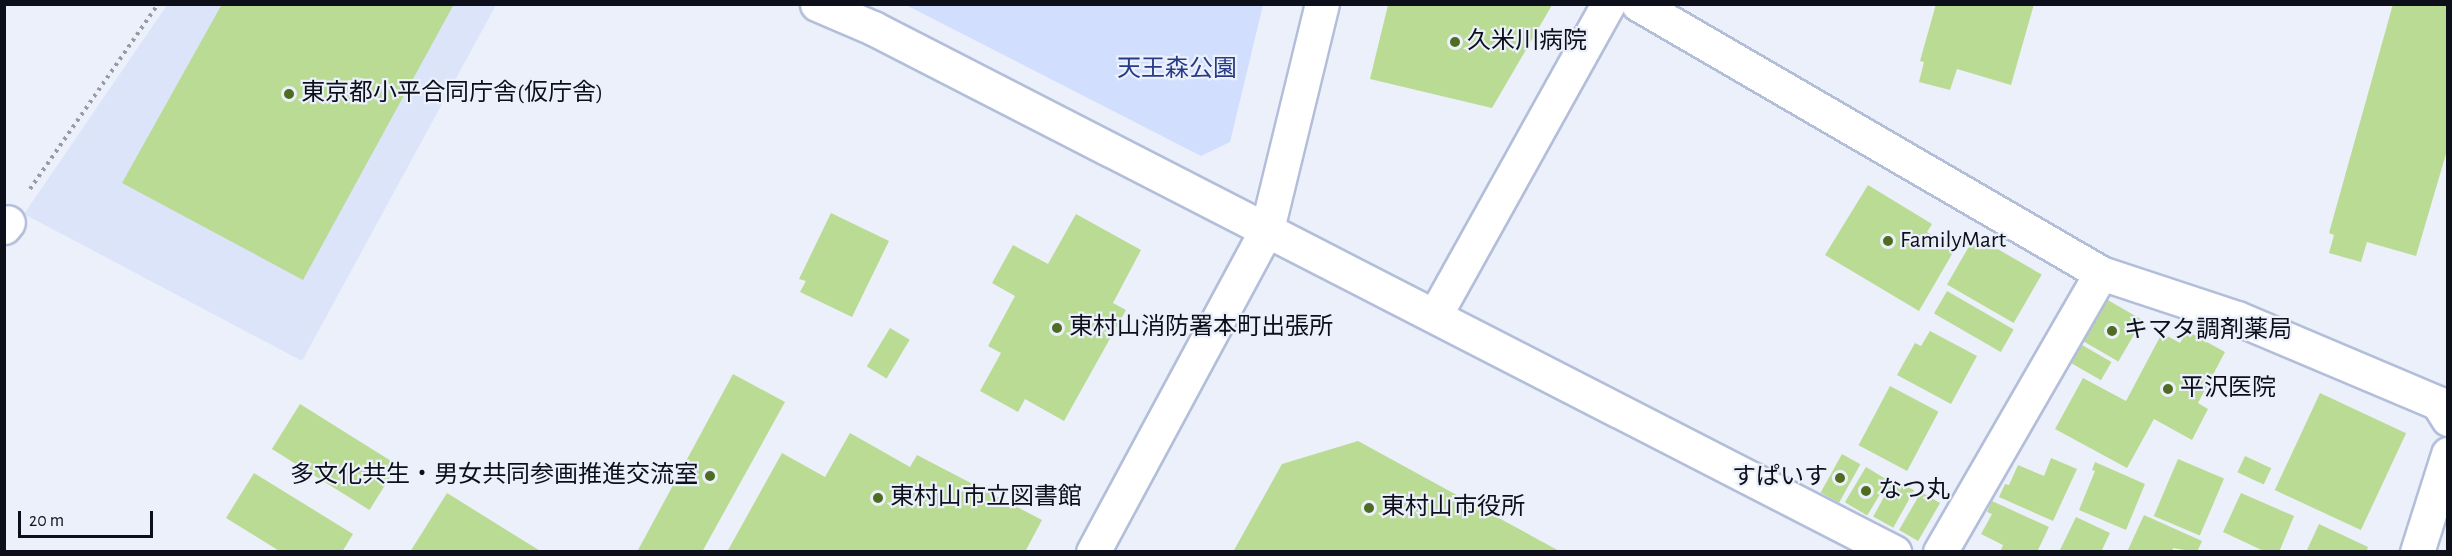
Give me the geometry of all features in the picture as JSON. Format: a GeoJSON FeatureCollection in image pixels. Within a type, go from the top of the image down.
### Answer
{"type":"FeatureCollection","features":[{"type":"Feature","properties":{"kind":"street"},"geometry":{"type":"LineString","coordinates":[[817,4],[873,28],[1894,552]]}},
{"type":"Feature","properties":{"kind":"street"},"geometry":{"type":"LineString","coordinates":[[1093,552],[1267,229],[1322,4]]}},
{"type":"Feature","properties":{"kind":"street"},"geometry":{"type":"LineString","coordinates":[[1435,315],[1608,4]]}},
{"type":"Feature","properties":{"kind":"street"},"geometry":{"type":"LineString","coordinates":[[1638,4],[2101,273],[2237,318],[2311,349],[2438,403],[2448,419]]}},
{"type":"Feature","properties":{"kind":"street"},"geometry":{"type":"LineString","coordinates":[[1940,552],[2101,273]]}},
{"type":"Feature","properties":{"kind":"street"},"geometry":{"type":"LineString","coordinates":[[2416,552],[2448,454]]}},
{"type":"Feature","properties":{"kind":"path"},"geometry":{"type":"LineString","coordinates":[[6,225],[158,4]]}},
{"type":"Feature","properties":{"kind":"shaded area"},"geometry":{"type":"Polygon","coordinates":[[[167,5],[496,5],[302,361],[24,214],[167,5]]]}},
{"type":"Feature","properties":{"kind":"green space","name":"天王森公園"},"geometry":{"type":"Polygon","coordinates":[[[906,5],[1263,5],[1230,142],[1201,156],[906,5]]]}},
{"type":"Feature","properties":{"kind":"building","name":"東京都小平合同庁舎(仮庁舎)"},"geometry":{"type":"Polygon","coordinates":[[[222,4],[454,4],[303,280],[122,183],[222,4]]]}},
{"type":"Feature","properties":{"kind":"building"},"geometry":{"type":"Polygon","coordinates":[[[1936,4],[2034,4],[2011,85],[1957,69],[1950,90],[1919,82],[1924,62],[1920,61],[1936,4]]]}},
{"type":"Feature","properties":{"kind":"building"},"geometry":{"type":"Polygon","coordinates":[[[2393,4],[2448,4],[2448,147],[2416,256],[2367,242],[2361,262],[2329,253],[2334,235],[2329,233],[2393,4]]]}},
{"type":"Feature","properties":{"kind":"building","name":"久米川病院"},"geometry":{"type":"Polygon","coordinates":[[[1388,5],[1552,5],[1492,108],[1370,79],[1388,5]]]}},
{"type":"Feature","properties":{"kind":"building","name":"FamilyMart"},"geometry":{"type":"Polygon","coordinates":[[[1868,185],[1932,224],[1927,232],[1955,249],[1919,311],[1825,255],[1868,185]]]}},
{"type":"Feature","properties":{"kind":"building"},"geometry":{"type":"Polygon","coordinates":[[[831,213],[889,241],[852,317],[800,292],[806,281],[799,279],[831,213]]]}},
{"type":"Feature","properties":{"kind":"building","name":"東村山消防署本町出張所"},"geometry":{"type":"Polygon","coordinates":[[[1076,214],[1141,250],[1113,303],[1126,310],[1064,421],[1025,399],[1018,412],[980,391],[1001,353],[988,346],[1015,296],[992,283],[1013,245],[1048,264],[1076,214]]]}},
{"type":"Feature","properties":{"kind":"building"},"geometry":{"type":"Polygon","coordinates":[[[1975,236],[2042,274],[2014,323],[1947,284],[1975,236]]]}},
{"type":"Feature","properties":{"kind":"building"},"geometry":{"type":"Polygon","coordinates":[[[1947,291],[2014,330],[2001,352],[1934,314],[1947,291]]]}},
{"type":"Feature","properties":{"kind":"building","name":"キマタ調剤薬局"},"geometry":{"type":"Polygon","coordinates":[[[2106,299],[2142,320],[2118,362],[2082,341],[2106,299]]]}},
{"type":"Feature","properties":{"kind":"building"},"geometry":{"type":"Polygon","coordinates":[[[890,328],[910,340],[887,378],[867,367],[890,328]]]}},
{"type":"Feature","properties":{"kind":"building"},"geometry":{"type":"Polygon","coordinates":[[[1930,331],[1977,356],[1951,404],[1897,375],[1915,343],[1921,346],[1930,331]]]}},
{"type":"Feature","properties":{"kind":"building","name":"平沢医院"},"geometry":{"type":"Polygon","coordinates":[[[2187,331],[2225,352],[2198,403],[2208,409],[2192,440],[2154,419],[2127,468],[2055,429],[2083,378],[2126,401],[2162,333],[2180,343],[2187,331]]]}},
{"type":"Feature","properties":{"kind":"building"},"geometry":{"type":"Polygon","coordinates":[[[2082,345],[2111,362],[2101,380],[2072,363],[2082,345]]]}},
{"type":"Feature","properties":{"kind":"building","name":"多文化共生・男女共同参画推進交流室"},"geometry":{"type":"Polygon","coordinates":[[[733,374],[785,402],[702,552],[637,552],[733,374]]]}},
{"type":"Feature","properties":{"kind":"building"},"geometry":{"type":"Polygon","coordinates":[[[1890,386],[1939,412],[1907,471],[1859,445],[1890,386]]]}},
{"type":"Feature","properties":{"kind":"building"},"geometry":{"type":"Polygon","coordinates":[[[2320,393],[2406,433],[2361,530],[2275,490],[2320,393]]]}},
{"type":"Feature","properties":{"kind":"building"},"geometry":{"type":"Polygon","coordinates":[[[300,404],[398,465],[369,510],[272,449],[300,404]]]}},
{"type":"Feature","properties":{"kind":"building","name":"東村山市立図書館"},"geometry":{"type":"Polygon","coordinates":[[[850,433],[910,467],[917,455],[1042,520],[1026,550],[727,552],[782,453],[825,477],[850,433]]]}},
{"type":"Feature","properties":{"kind":"building","name":"東村山市役所"},"geometry":{"type":"Polygon","coordinates":[[[1358,441],[1561,552],[1233,552],[1282,464],[1358,441]]]}},
{"type":"Feature","properties":{"kind":"building","name":"すぱいす"},"geometry":{"type":"Polygon","coordinates":[[[1842,454],[1860,464],[1839,503],[1821,492],[1842,454]]]}},
{"type":"Feature","properties":{"kind":"building"},"geometry":{"type":"Polygon","coordinates":[[[2245,456],[2271,468],[2264,485],[2237,472],[2245,456]]]}},
{"type":"Feature","properties":{"kind":"building"},"geometry":{"type":"Polygon","coordinates":[[[2051,458],[2077,469],[2053,521],[1999,497],[2005,484],[2009,485],[2018,465],[2044,476],[2051,458]]]}},
{"type":"Feature","properties":{"kind":"building"},"geometry":{"type":"Polygon","coordinates":[[[2178,459],[2224,479],[2200,536],[2154,516],[2178,459]]]}},
{"type":"Feature","properties":{"kind":"building"},"geometry":{"type":"Polygon","coordinates":[[[2095,462],[2145,484],[2126,530],[2079,510],[2095,471],[2092,470],[2095,462]]]}},
{"type":"Feature","properties":{"kind":"building","name":"なつ丸"},"geometry":{"type":"Polygon","coordinates":[[[1866,467],[1888,480],[1867,516],[1845,502],[1866,467]]]}},
{"type":"Feature","properties":{"kind":"building"},"geometry":{"type":"Polygon","coordinates":[[[254,473],[353,534],[342,552],[281,552],[226,518],[254,473]]]}},
{"type":"Feature","properties":{"kind":"building"},"geometry":{"type":"Polygon","coordinates":[[[1894,479],[1914,490],[1893,528],[1873,517],[1894,479]]]}},
{"type":"Feature","properties":{"kind":"building"},"geometry":{"type":"Polygon","coordinates":[[[1921,492],[1940,503],[1918,541],[1899,530],[1921,492]]]}},
{"type":"Feature","properties":{"kind":"building"},"geometry":{"type":"Polygon","coordinates":[[[447,493],[542,552],[410,552],[447,493]]]}},
{"type":"Feature","properties":{"kind":"building"},"geometry":{"type":"Polygon","coordinates":[[[2241,493],[2294,516],[2279,552],[2266,552],[2223,532],[2241,493]]]}},
{"type":"Feature","properties":{"kind":"building"},"geometry":{"type":"Polygon","coordinates":[[[1992,501],[2049,527],[2037,552],[2000,552],[2003,545],[1981,534],[1992,514],[1987,512],[1992,501]]]}},
{"type":"Feature","properties":{"kind":"building"},"geometry":{"type":"Polygon","coordinates":[[[2144,515],[2202,541],[2197,552],[2173,548],[2172,552],[2127,552],[2144,515]]]}},
{"type":"Feature","properties":{"kind":"building"},"geometry":{"type":"Polygon","coordinates":[[[2076,517],[2110,533],[2101,552],[2059,552],[2076,517]]]}},
{"type":"Feature","properties":{"kind":"building"},"geometry":{"type":"Polygon","coordinates":[[[2319,524],[2368,547],[2366,552],[2306,552],[2319,524]]]}},
{"type":"Feature","properties":{"kind":"place","name":"久米川病院"},"geometry":{"type":"Point","coordinates":[1455,42]}},
{"type":"Feature","properties":{"kind":"place","name":"東京都小平合同庁舎(仮庁舎)"},"geometry":{"type":"Point","coordinates":[289,94]}},
{"type":"Feature","properties":{"kind":"place","name":"FamilyMart"},"geometry":{"type":"Point","coordinates":[1888,241]}},
{"type":"Feature","properties":{"kind":"place","name":"東村山消防署本町出張所"},"geometry":{"type":"Point","coordinates":[1057,328]}},
{"type":"Feature","properties":{"kind":"place","name":"キマタ調剤薬局"},"geometry":{"type":"Point","coordinates":[2112,331]}},
{"type":"Feature","properties":{"kind":"place","name":"平沢医院"},"geometry":{"type":"Point","coordinates":[2168,389]}},
{"type":"Feature","properties":{"kind":"place","name":"多文化共生・男女共同参画推進交流室"},"geometry":{"type":"Point","coordinates":[710,476]}},
{"type":"Feature","properties":{"kind":"place","name":"すぱいす"},"geometry":{"type":"Point","coordinates":[1840,478]}},
{"type":"Feature","properties":{"kind":"place","name":"なつ丸"},"geometry":{"type":"Point","coordinates":[1866,491]}},
{"type":"Feature","properties":{"kind":"place","name":"東村山市立図書館"},"geometry":{"type":"Point","coordinates":[878,498]}},
{"type":"Feature","properties":{"kind":"place","name":"東村山市役所"},"geometry":{"type":"Point","coordinates":[1369,508]}}]}
